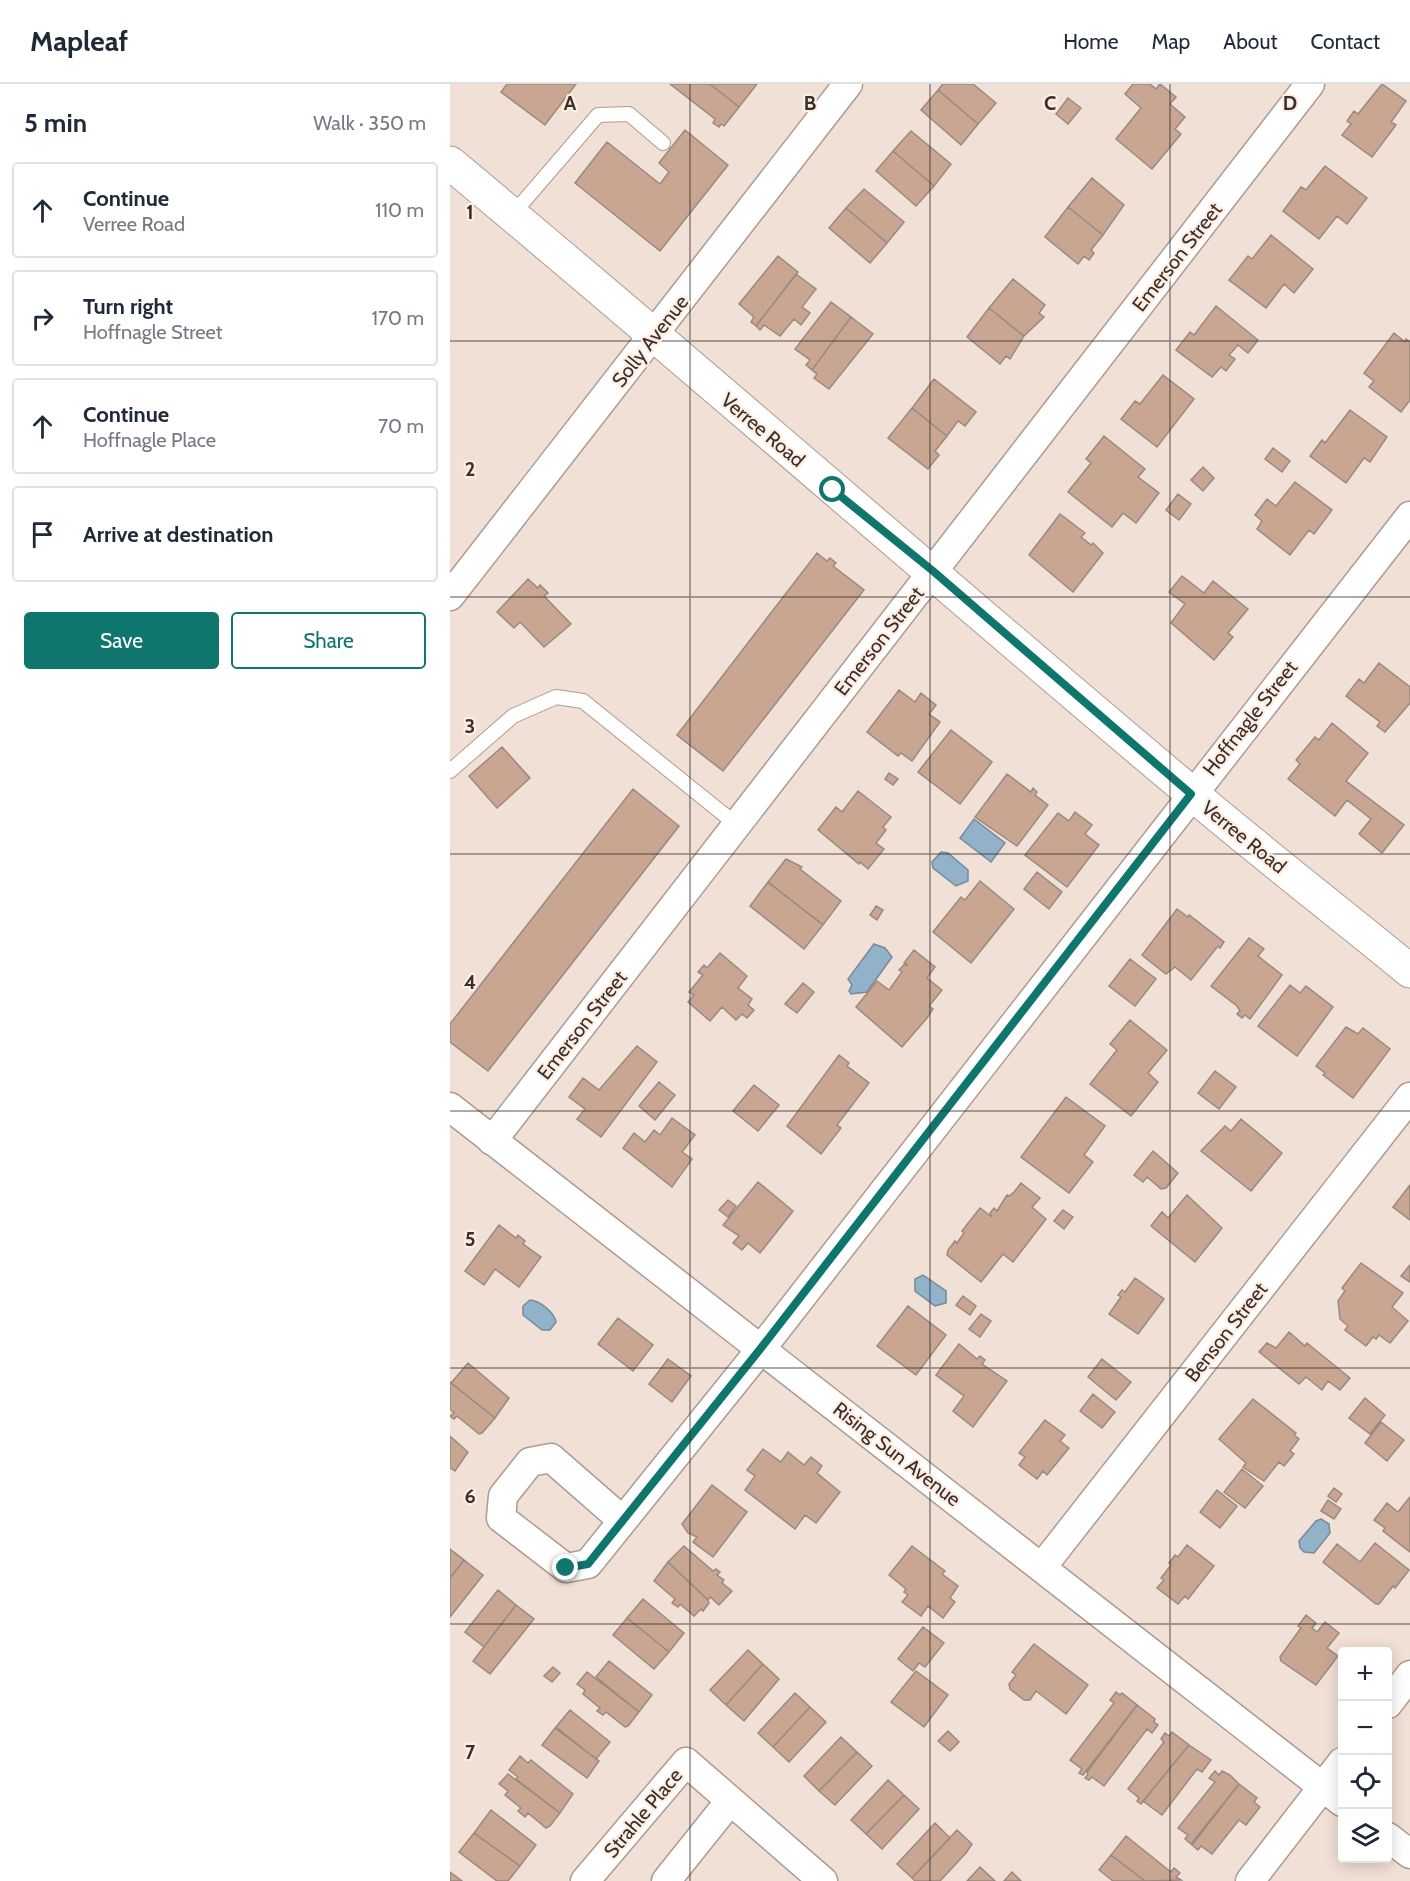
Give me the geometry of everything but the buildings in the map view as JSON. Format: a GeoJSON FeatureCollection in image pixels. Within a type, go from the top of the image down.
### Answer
{"type":"FeatureCollection","features":[{"type":"Feature","properties":{"kind":"main road","name":"Verree Road"},"geometry":{"type":"LineString","coordinates":[[450,163],[933,571],[1191,794],[1410,971]]}},
{"type":"Feature","properties":{"kind":"street","name":"Solly Avenue"},"geometry":{"type":"LineString","coordinates":[[450,596],[654,337],[848,84]]}},
{"type":"Feature","properties":{"kind":"street","name":"Emerson Street"},"geometry":{"type":"LineString","coordinates":[[492,1141],[1310,84]]}},
{"type":"Feature","properties":{"kind":"street","name":"Hoffnagle Street"},"geometry":{"type":"LineString","coordinates":[[622,1520],[761,1348],[1410,516]]}},
{"type":"Feature","properties":{"kind":"street","name":"Benson Street"},"geometry":{"type":"LineString","coordinates":[[1042,1567],[1410,1097]]}},
{"type":"Feature","properties":{"kind":"street","name":"Rising Sun Avenue"},"geometry":{"type":"LineString","coordinates":[[450,1107],[1333,1795]]}},
{"type":"Feature","properties":{"kind":"street"},"geometry":{"type":"LineString","coordinates":[[1390,1701],[1410,1675]]}},
{"type":"Feature","properties":{"kind":"street","name":"Strahle Place"},"geometry":{"type":"LineString","coordinates":[[585,1881],[686,1762],[824,1881]]}},
{"type":"Feature","properties":{"kind":"street"},"geometry":{"type":"LineString","coordinates":[[1250,1881],[1333,1795],[1338,1777]]}},
{"type":"Feature","properties":{"kind":"street"},"geometry":{"type":"LineString","coordinates":[[666,1881],[730,1801]]}},
{"type":"Feature","properties":{"kind":"street"},"geometry":{"type":"LineString","coordinates":[[1392,1840],[1410,1854]]}},
{"type":"Feature","properties":{"kind":"lane"},"geometry":{"type":"LineString","coordinates":[[512,215],[597,115],[628,114],[663,143]]}},
{"type":"Feature","properties":{"kind":"lane"},"geometry":{"type":"LineString","coordinates":[[450,771],[513,716],[555,697],[583,701],[737,825]]}},
{"type":"Feature","properties":{"kind":"water"},"geometry":{"type":"Polygon","coordinates":[[[974,819],[1005,843],[991,862],[960,838],[974,819]]]}},
{"type":"Feature","properties":{"kind":"water"},"geometry":{"type":"Polygon","coordinates":[[[941,852],[948,853],[968,870],[968,881],[956,886],[933,868],[932,862],[941,852]]]}},
{"type":"Feature","properties":{"kind":"water"},"geometry":{"type":"Polygon","coordinates":[[[874,944],[885,948],[892,957],[867,992],[851,994],[849,991],[852,985],[848,979],[874,944]]]}},
{"type":"Feature","properties":{"kind":"water"},"geometry":{"type":"Polygon","coordinates":[[[923,1275],[946,1291],[946,1303],[935,1306],[915,1291],[915,1279],[923,1275]]]}},
{"type":"Feature","properties":{"kind":"water"},"geometry":{"type":"Polygon","coordinates":[[[530,1300],[542,1305],[552,1314],[556,1322],[550,1330],[542,1330],[523,1315],[523,1306],[530,1300]]]}},
{"type":"Feature","properties":{"kind":"water"},"geometry":{"type":"Polygon","coordinates":[[[1321,1519],[1329,1524],[1330,1533],[1314,1553],[1304,1552],[1300,1548],[1299,1541],[1316,1521],[1321,1519]]]}},
{"type":"Feature","properties":{"kind":"route"},"geometry":{"type":"LineString","coordinates":[[566,1568],[588,1564],[761,1348],[1191,794],[933,571],[833,490]]}}]}
